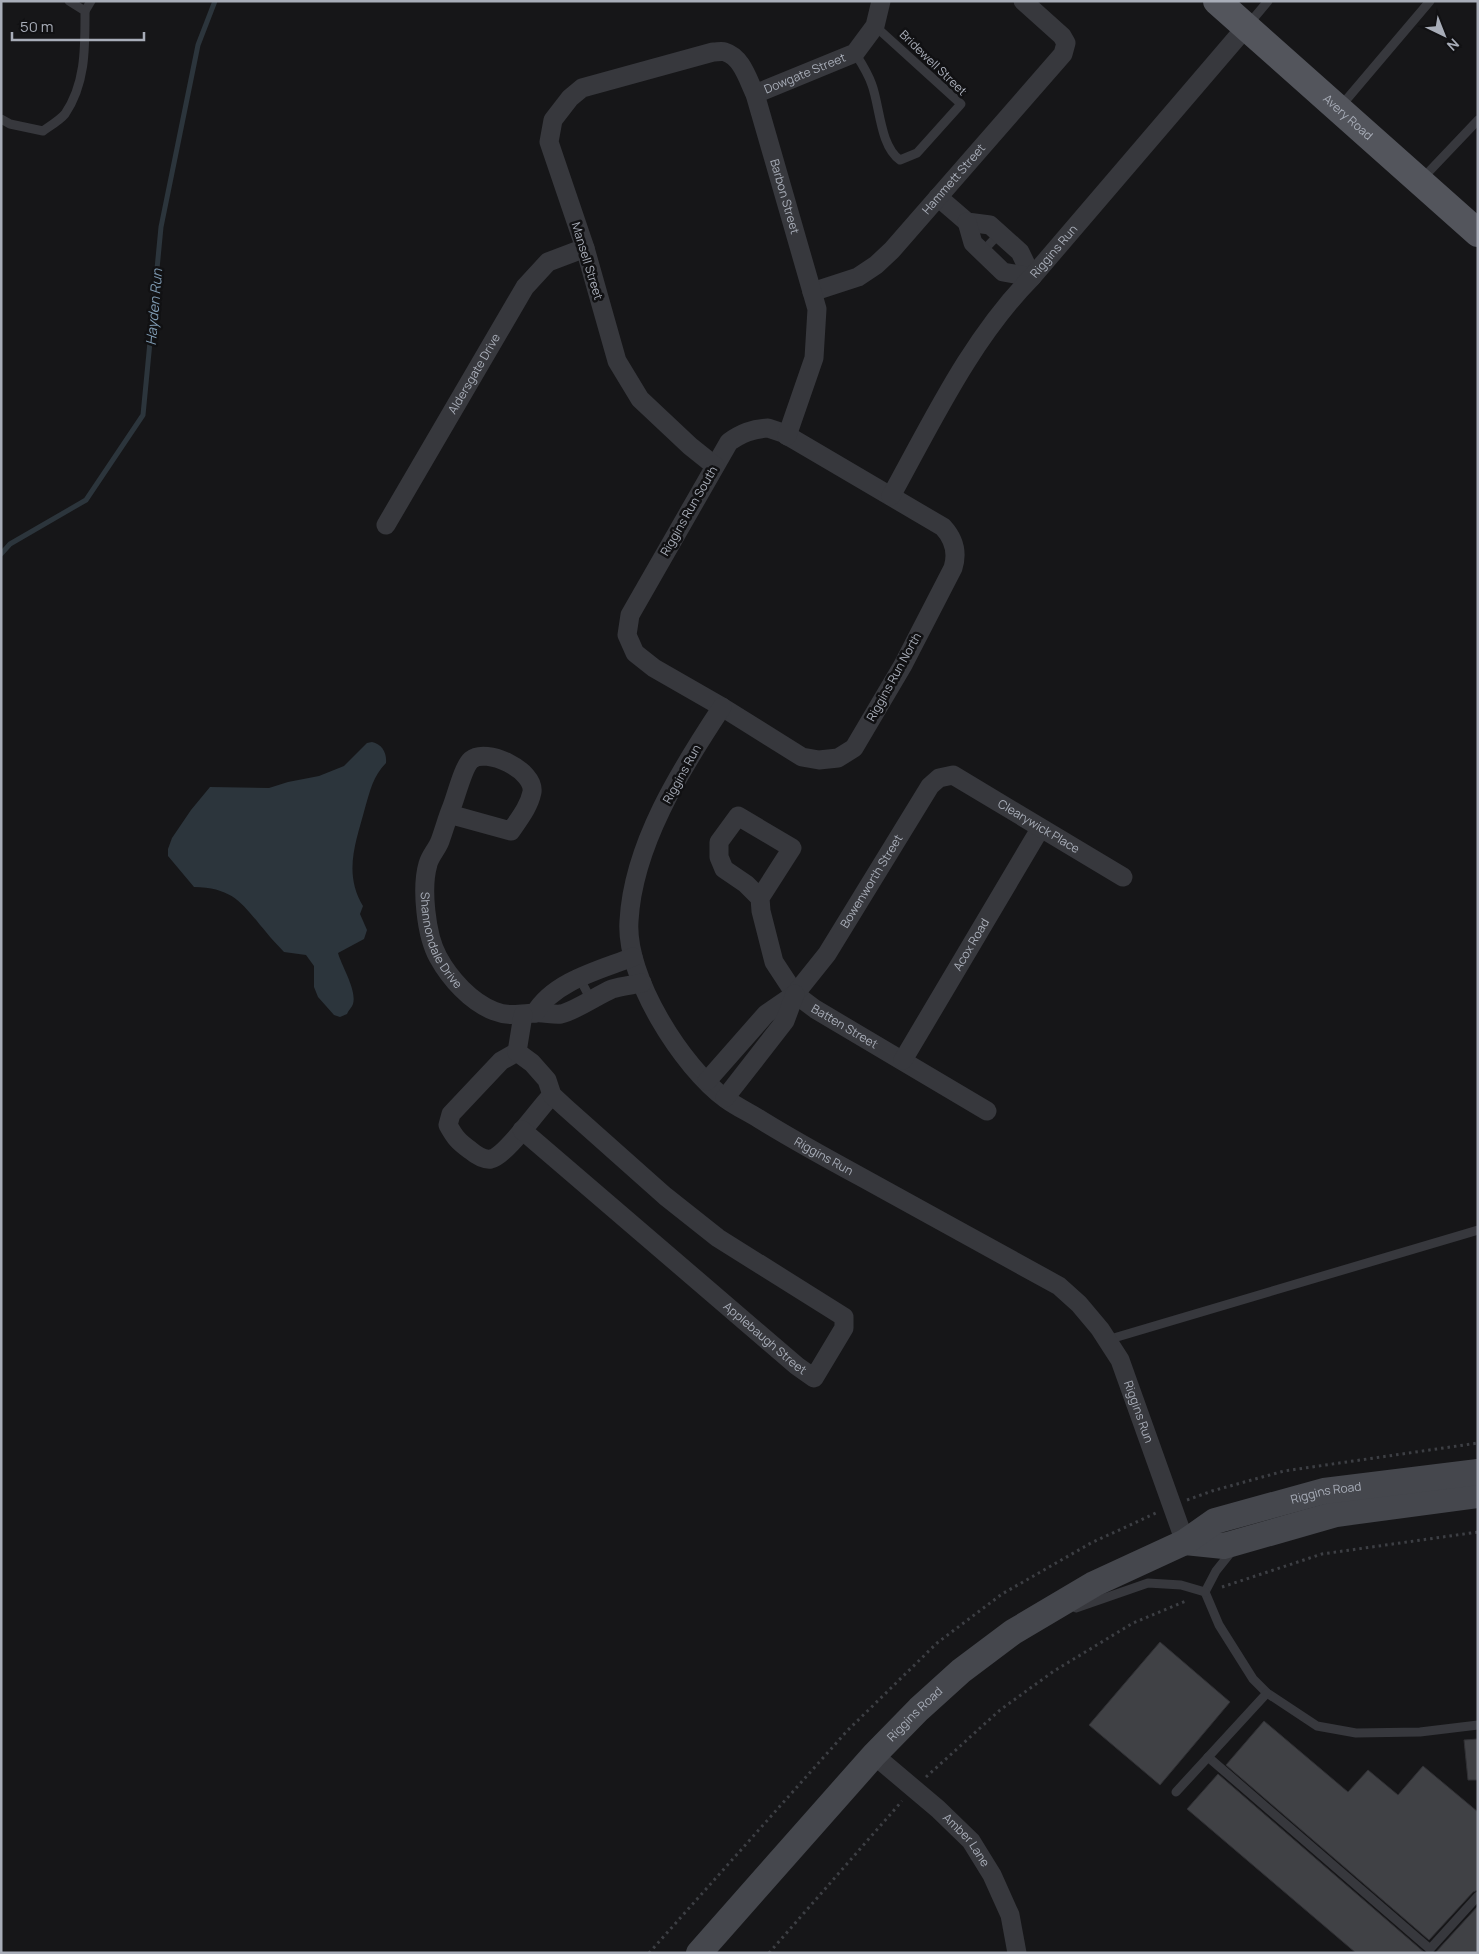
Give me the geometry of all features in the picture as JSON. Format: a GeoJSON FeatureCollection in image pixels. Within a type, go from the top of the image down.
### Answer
{"type":"FeatureCollection","features":[{"type":"Feature","properties":{"kind":"main road","name":"Avery Road"},"geometry":{"type":"LineString","coordinates":[[1217,1],[1478,233]]}},
{"type":"Feature","properties":{"kind":"main road","name":"Riggins Road"},"geometry":{"type":"LineString","coordinates":[[700,1953],[874,1755],[919,1709],[961,1671],[1013,1632],[1094,1584],[1185,1542],[1215,1520],[1324,1491],[1478,1472]]}},
{"type":"Feature","properties":{"kind":"main road","name":"Riggins Road"},"geometry":{"type":"LineString","coordinates":[[1185,1542],[1224,1546],[1336,1514],[1478,1495]]}},
{"type":"Feature","properties":{"kind":"street","name":"Dowgate Street"},"geometry":{"type":"LineString","coordinates":[[755,94],[856,53],[875,26],[881,1]]}},
{"type":"Feature","properties":{"kind":"street","name":"Hammett Street"},"geometry":{"type":"LineString","coordinates":[[812,292],[858,277],[876,265],[892,250],[1062,54],[1066,43],[1062,36],[1023,1]]}},
{"type":"Feature","properties":{"kind":"street","name":"Riggins Run"},"geometry":{"type":"LineString","coordinates":[[891,496],[966,362],[1010,299],[1032,277],[1246,27]]}},
{"type":"Feature","properties":{"kind":"street","name":"Barbon Street"},"geometry":{"type":"LineString","coordinates":[[638,73],[713,52],[726,52],[736,59],[744,70],[755,94],[816,309],[814,358],[787,436]]}},
{"type":"Feature","properties":{"kind":"street","name":"Mansell Street"},"geometry":{"type":"LineString","coordinates":[[638,73],[582,88],[570,98],[553,120],[549,142],[585,248],[617,361],[640,399],[690,446],[715,466]]}},
{"type":"Feature","properties":{"kind":"street"},"geometry":{"type":"LineString","coordinates":[[938,197],[967,222],[990,225],[1020,252],[1032,277]]}},
{"type":"Feature","properties":{"kind":"street"},"geometry":{"type":"LineString","coordinates":[[967,222],[972,243],[1004,272],[1032,277]]}},
{"type":"Feature","properties":{"kind":"street","name":"Aldersgate Drive"},"geometry":{"type":"LineString","coordinates":[[386,525],[525,287],[548,262],[585,248]]}},
{"type":"Feature","properties":{"kind":"street","name":"Riggins Run South"},"geometry":{"type":"LineString","coordinates":[[722,707],[654,668],[635,653],[628,635],[630,615],[728,442],[744,432],[768,428],[787,436],[891,496]]}},
{"type":"Feature","properties":{"kind":"street","name":"Riggins Run North"},"geometry":{"type":"LineString","coordinates":[[722,707],[802,757],[819,760],[838,758],[854,748],[903,665],[953,568],[956,558],[951,536],[944,527],[891,496]]}},
{"type":"Feature","properties":{"kind":"street","name":"Riggins Run"},"geometry":{"type":"LineString","coordinates":[[722,707],[685,763],[647,844],[633,882],[628,924],[633,957],[642,983],[671,1038],[684,1058],[725,1098],[797,1142],[1059,1286],[1079,1304],[1120,1360],[1185,1542]]}},
{"type":"Feature","properties":{"kind":"street","name":"Shannondale Drive"},"geometry":{"type":"LineString","coordinates":[[449,814],[510,831],[526,809],[532,791],[530,781],[524,773],[505,762],[483,756],[475,757],[468,763],[449,814],[440,842],[428,864],[425,892],[428,930],[438,956],[458,984],[476,1001],[494,1012],[516,1016],[562,1014],[613,989],[642,983]]}},
{"type":"Feature","properties":{"kind":"street","name":"Clearywick Place"},"geometry":{"type":"LineString","coordinates":[[953,775],[1040,829],[1123,877]]}},
{"type":"Feature","properties":{"kind":"street","name":"Bowenworth Street"},"geometry":{"type":"LineString","coordinates":[[707,1081],[766,1014],[795,994],[827,954],[930,786],[939,778],[953,775]]}},
{"type":"Feature","properties":{"kind":"street","name":"Acox Road"},"geometry":{"type":"LineString","coordinates":[[903,1060],[1040,829]]}},
{"type":"Feature","properties":{"kind":"street","name":"Batten Street"},"geometry":{"type":"LineString","coordinates":[[760,898],[761,911],[774,962],[795,994],[815,1009],[987,1110]]}},
{"type":"Feature","properties":{"kind":"street"},"geometry":{"type":"LineString","coordinates":[[552,1095],[501,1155],[490,1159],[478,1156],[455,1138],[448,1125],[451,1114],[501,1061],[518,1052],[529,1014],[542,1002],[579,977],[633,957]]}},
{"type":"Feature","properties":{"kind":"street","name":"Bowenworth Street"},"geometry":{"type":"LineString","coordinates":[[725,1098],[786,1020],[795,994]]}},
{"type":"Feature","properties":{"kind":"street","name":"Applebaugh Street"},"geometry":{"type":"LineString","coordinates":[[518,1052],[532,1063],[547,1080],[552,1095],[665,1196],[718,1238],[844,1316],[844,1328],[814,1378],[790,1360],[522,1130]]}},
{"type":"Feature","properties":{"kind":"street","name":"Amber Lane"},"geometry":{"type":"LineString","coordinates":[[874,1755],[971,1840],[992,1875],[1010,1915],[1017,1953]]}},
{"type":"Feature","properties":{"kind":"lane"},"geometry":{"type":"LineString","coordinates":[[69,1],[84,11]]}},
{"type":"Feature","properties":{"kind":"lane"},"geometry":{"type":"LineString","coordinates":[[1,119],[10,124],[43,130],[64,115],[79,84],[86,57],[84,11],[91,1]]}},
{"type":"Feature","properties":{"kind":"lane"},"geometry":{"type":"LineString","coordinates":[[1246,27],[1268,1]]}},
{"type":"Feature","properties":{"kind":"lane"},"geometry":{"type":"LineString","coordinates":[[1338,108],[1430,1]]}},
{"type":"Feature","properties":{"kind":"lane","name":"Bridewell Street"},"geometry":{"type":"LineString","coordinates":[[856,53],[873,86],[880,121],[892,154],[900,160],[917,153],[961,104],[875,26]]}},
{"type":"Feature","properties":{"kind":"lane"},"geometry":{"type":"LineString","coordinates":[[1420,181],[1478,120]]}},
{"type":"Feature","properties":{"kind":"lane"},"geometry":{"type":"LineString","coordinates":[[982,252],[999,234]]}},
{"type":"Feature","properties":{"kind":"lane"},"geometry":{"type":"LineString","coordinates":[[579,977],[590,1000]]}},
{"type":"Feature","properties":{"kind":"lane"},"geometry":{"type":"LineString","coordinates":[[1107,1340],[1478,1230]]}},
{"type":"Feature","properties":{"kind":"lane"},"geometry":{"type":"LineString","coordinates":[[1246,1540],[1230,1552],[1216,1571],[1206,1592],[1219,1625],[1253,1679],[1267,1693],[1317,1726],[1356,1732],[1420,1732],[1478,1725]]}},
{"type":"Feature","properties":{"kind":"lane"},"geometry":{"type":"LineString","coordinates":[[1013,1632],[1148,1583],[1181,1585],[1206,1592]]}},
{"type":"Feature","properties":{"kind":"lane"},"geometry":{"type":"LineString","coordinates":[[1176,1792],[1267,1693]]}},
{"type":"Feature","properties":{"kind":"lane"},"geometry":{"type":"LineString","coordinates":[[1208,1757],[1430,1949],[1478,1896]]}},
{"type":"Feature","properties":{"kind":"path"},"geometry":{"type":"LineString","coordinates":[[769,1953],[914,1789],[938,1765],[1000,1710],[1054,1671],[1133,1623],[1206,1592],[1322,1554],[1478,1532]]}},
{"type":"Feature","properties":{"kind":"shaded area"},"geometry":{"type":"Polygon","coordinates":[[[372,742],[383,749],[386,763],[375,778],[370,790],[355,845],[352,869],[357,894],[363,906],[360,914],[367,930],[364,939],[338,953],[351,985],[354,998],[347,1014],[340,1017],[334,1015],[318,997],[314,987],[314,966],[306,955],[284,952],[243,906],[228,894],[208,888],[194,887],[168,856],[168,849],[172,838],[210,787],[269,788],[319,776],[344,766],[367,743],[372,742]]]}},
{"type":"Feature","properties":{"kind":"building"},"geometry":{"type":"Polygon","coordinates":[[[1160,1642],[1230,1702],[1160,1785],[1089,1725],[1160,1642]]]}},
{"type":"Feature","properties":{"kind":"building"},"geometry":{"type":"Polygon","coordinates":[[[1264,1721],[1348,1792],[1368,1770],[1398,1795],[1423,1766],[1478,1812],[1478,1890],[1473,1892],[1429,1940],[1226,1765],[1264,1721]]]}},
{"type":"Feature","properties":{"kind":"building"},"geometry":{"type":"Polygon","coordinates":[[[1478,1739],[1478,1780],[1468,1780],[1464,1740],[1478,1739]]]}},
{"type":"Feature","properties":{"kind":"building"},"geometry":{"type":"Polygon","coordinates":[[[1218,1774],[1425,1953],[1356,1953],[1187,1809],[1218,1774]]]}},
{"type":"Feature","properties":{"kind":"building"},"geometry":{"type":"Polygon","coordinates":[[[1478,1906],[1478,1953],[1435,1953],[1478,1906]]]}},
{"type":"Feature","properties":{"kind":"waterway","name":"Hayden Run"},"geometry":{"type":"LineString","coordinates":[[1,554],[10,544],[86,500],[143,415],[161,227],[198,45],[215,1]]}}]}
